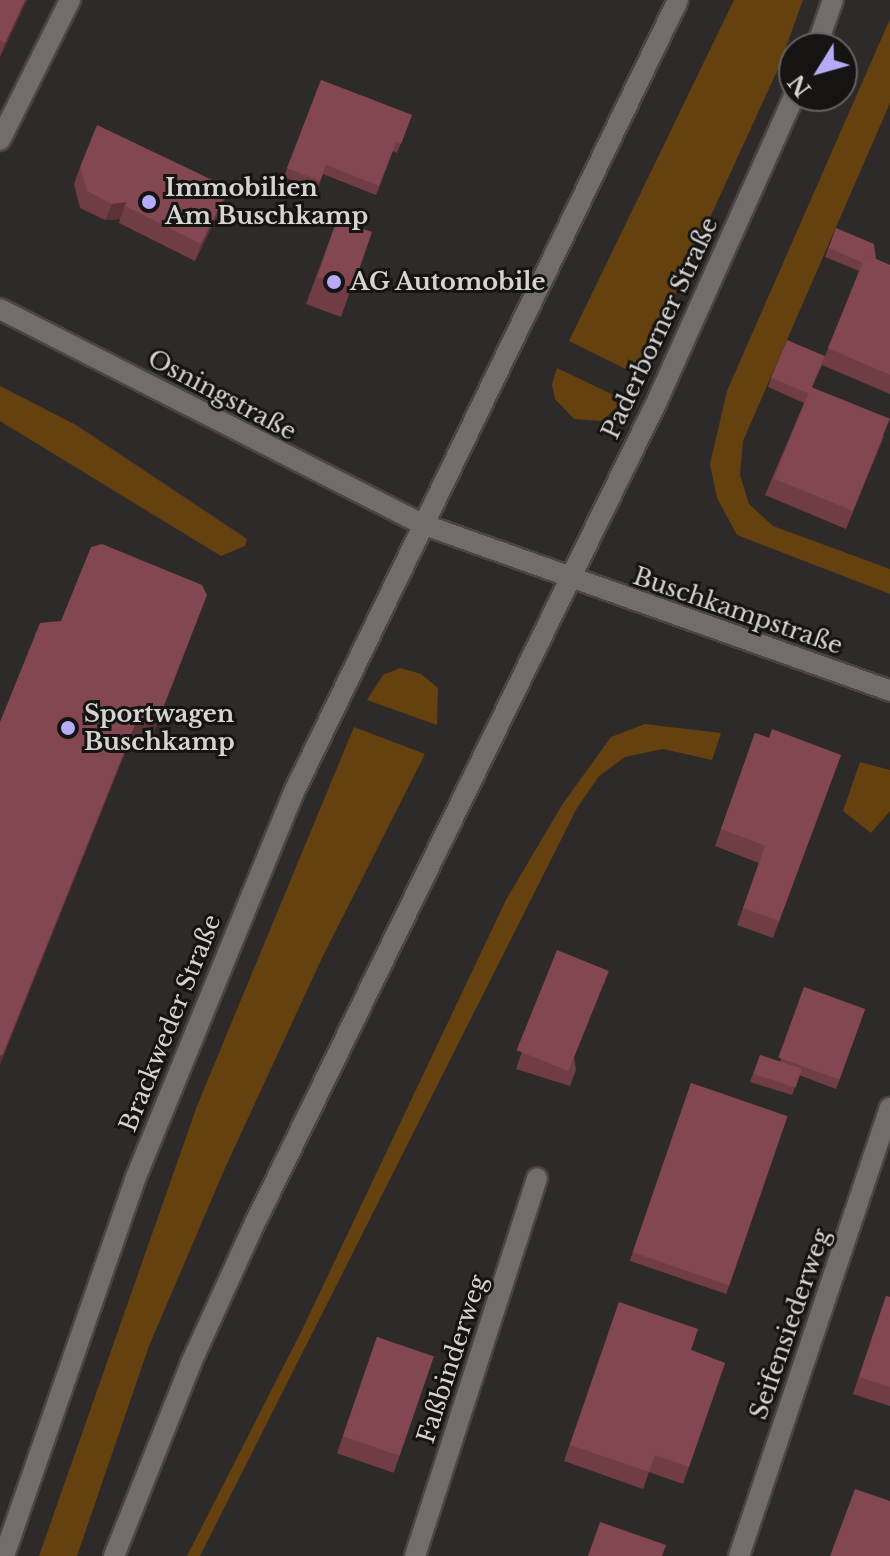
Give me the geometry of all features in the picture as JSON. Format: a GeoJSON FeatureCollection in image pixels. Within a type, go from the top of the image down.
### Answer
{"type":"FeatureCollection","features":[{"type":"Feature","properties":{"kind":"main road"},"geometry":{"type":"LineString","coordinates":[[0,140],[70,0]]}},
{"type":"Feature","properties":{"kind":"main road"},"geometry":{"type":"LineString","coordinates":[[422,524],[678,0]]}},
{"type":"Feature","properties":{"kind":"main road"},"geometry":{"type":"LineString","coordinates":[[822,32],[833,0]]}},
{"type":"Feature","properties":{"kind":"main road","name":"Paderborner Straße"},"geometry":{"type":"LineString","coordinates":[[568,580],[658,399],[787,112]]}},
{"type":"Feature","properties":{"kind":"main road","name":"Osningstraße"},"geometry":{"type":"LineString","coordinates":[[0,309],[422,524],[568,580]]}},
{"type":"Feature","properties":{"kind":"main road","name":"Brackweder Straße"},"geometry":{"type":"LineString","coordinates":[[4,1556],[100,1273],[185,1052],[294,792],[422,524]]}},
{"type":"Feature","properties":{"kind":"main road"},"geometry":{"type":"LineString","coordinates":[[114,1556],[191,1363],[271,1189],[568,580]]}},
{"type":"Feature","properties":{"kind":"main road","name":"Buschkampstraße"},"geometry":{"type":"LineString","coordinates":[[568,580],[890,691]]}},
{"type":"Feature","properties":{"kind":"main road","name":"Seifensiederweg"},"geometry":{"type":"LineString","coordinates":[[739,1556],[890,1108]]}},
{"type":"Feature","properties":{"kind":"main road","name":"Faßbinderweg"},"geometry":{"type":"LineString","coordinates":[[415,1556],[537,1178]]}},
{"type":"Feature","properties":{"kind":"shaded area"},"geometry":{"type":"Polygon","coordinates":[[[734,0],[803,0],[791,32],[778,32],[778,69],[638,375],[569,341],[734,0]]]}},
{"type":"Feature","properties":{"kind":"shaded area"},"geometry":{"type":"Polygon","coordinates":[[[890,19],[890,103],[743,441],[740,475],[749,504],[773,526],[890,569],[890,594],[737,535],[717,498],[710,464],[727,391],[849,112],[858,112],[858,92],[890,19]]]}},
{"type":"Feature","properties":{"kind":"shaded area"},"geometry":{"type":"Polygon","coordinates":[[[557,368],[624,400],[602,421],[574,419],[555,399],[552,385],[557,368]]]}},
{"type":"Feature","properties":{"kind":"shaded area"},"geometry":{"type":"Polygon","coordinates":[[[0,386],[76,425],[247,539],[245,546],[221,556],[0,421],[0,386]]]}},
{"type":"Feature","properties":{"kind":"shaded area"},"geometry":{"type":"Polygon","coordinates":[[[400,668],[421,674],[438,688],[437,725],[367,700],[383,675],[400,668]]]}},
{"type":"Feature","properties":{"kind":"shaded area"},"geometry":{"type":"Polygon","coordinates":[[[645,724],[721,733],[712,760],[663,749],[625,757],[599,776],[577,808],[200,1556],[187,1556],[302,1330],[506,900],[562,805],[611,737],[645,724]]]}},
{"type":"Feature","properties":{"kind":"shaded area"},"geometry":{"type":"Polygon","coordinates":[[[354,727],[425,754],[322,958],[225,1168],[149,1346],[77,1556],[39,1556],[197,1106],[354,727]]]}},
{"type":"Feature","properties":{"kind":"shaded area"},"geometry":{"type":"Polygon","coordinates":[[[860,762],[890,770],[890,811],[871,833],[843,811],[860,762]]]}},
{"type":"Feature","properties":{"kind":"building"},"geometry":{"type":"Polygon","coordinates":[[[0,0],[25,0],[5,43],[0,40],[0,0]]]}},
{"type":"Feature","properties":{"kind":"building"},"geometry":{"type":"Polygon","coordinates":[[[321,80],[412,115],[401,144],[396,142],[379,186],[326,165],[320,181],[287,168],[321,80]]]}},
{"type":"Feature","properties":{"kind":"building","name":"Immobilien Am Buschkamp"},"geometry":{"type":"Polygon","coordinates":[[[97,125],[229,188],[201,244],[125,206],[126,202],[112,204],[87,191],[80,167],[97,125]]]}},
{"type":"Feature","properties":{"kind":"building"},"geometry":{"type":"Polygon","coordinates":[[[337,220],[372,232],[352,289],[317,277],[337,220]]]}},
{"type":"Feature","properties":{"kind":"building"},"geometry":{"type":"Polygon","coordinates":[[[836,228],[874,244],[876,259],[866,255],[863,263],[829,248],[836,228]]]}},
{"type":"Feature","properties":{"kind":"building"},"geometry":{"type":"Polygon","coordinates":[[[866,255],[890,265],[890,375],[828,348],[866,255]]]}},
{"type":"Feature","properties":{"kind":"building"},"geometry":{"type":"Polygon","coordinates":[[[787,340],[825,356],[809,394],[771,378],[787,340]]]}},
{"type":"Feature","properties":{"kind":"building"},"geometry":{"type":"Polygon","coordinates":[[[811,387],[890,419],[853,511],[774,479],[811,387]]]}},
{"type":"Feature","properties":{"kind":"building"},"geometry":{"type":"Polygon","coordinates":[[[102,544],[202,585],[207,595],[161,713],[136,723],[0,1056],[0,722],[40,623],[61,621],[91,547],[102,544]]]}},
{"type":"Feature","properties":{"kind":"building"},"geometry":{"type":"Polygon","coordinates":[[[772,729],[841,755],[779,921],[743,908],[765,846],[721,829],[755,733],[769,738],[772,729]]]}},
{"type":"Feature","properties":{"kind":"building"},"geometry":{"type":"Polygon","coordinates":[[[557,950],[609,971],[568,1071],[517,1050],[557,950]]]}},
{"type":"Feature","properties":{"kind":"building"},"geometry":{"type":"Polygon","coordinates":[[[804,987],[865,1009],[839,1080],[778,1057],[804,987]]]}},
{"type":"Feature","properties":{"kind":"building"},"geometry":{"type":"Polygon","coordinates":[[[760,1055],[802,1069],[796,1088],[754,1074],[760,1055]]]}},
{"type":"Feature","properties":{"kind":"building"},"geometry":{"type":"Polygon","coordinates":[[[691,1083],[787,1116],[729,1285],[633,1252],[691,1083]]]}},
{"type":"Feature","properties":{"kind":"building"},"geometry":{"type":"Polygon","coordinates":[[[886,1296],[890,1297],[890,1387],[859,1377],[886,1296]]]}},
{"type":"Feature","properties":{"kind":"building"},"geometry":{"type":"Polygon","coordinates":[[[619,1302],[698,1329],[691,1350],[725,1363],[689,1467],[655,1455],[649,1472],[570,1445],[619,1302]]]}},
{"type":"Feature","properties":{"kind":"building"},"geometry":{"type":"Polygon","coordinates":[[[377,1337],[434,1357],[400,1456],[343,1436],[377,1337]]]}},
{"type":"Feature","properties":{"kind":"building"},"geometry":{"type":"Polygon","coordinates":[[[855,1489],[890,1501],[890,1556],[830,1556],[855,1489]]]}},
{"type":"Feature","properties":{"kind":"building"},"geometry":{"type":"Polygon","coordinates":[[[600,1522],[666,1545],[662,1556],[588,1556],[600,1522]]]}},
{"type":"Feature","properties":{"kind":"place","name":"Immobilien Am Buschkamp"},"geometry":{"type":"Point","coordinates":[149,202]}},
{"type":"Feature","properties":{"kind":"place","name":"AG Automobile"},"geometry":{"type":"Point","coordinates":[334,282]}},
{"type":"Feature","properties":{"kind":"place","name":"Sportwagen Buschkamp"},"geometry":{"type":"Point","coordinates":[68,728]}}]}
